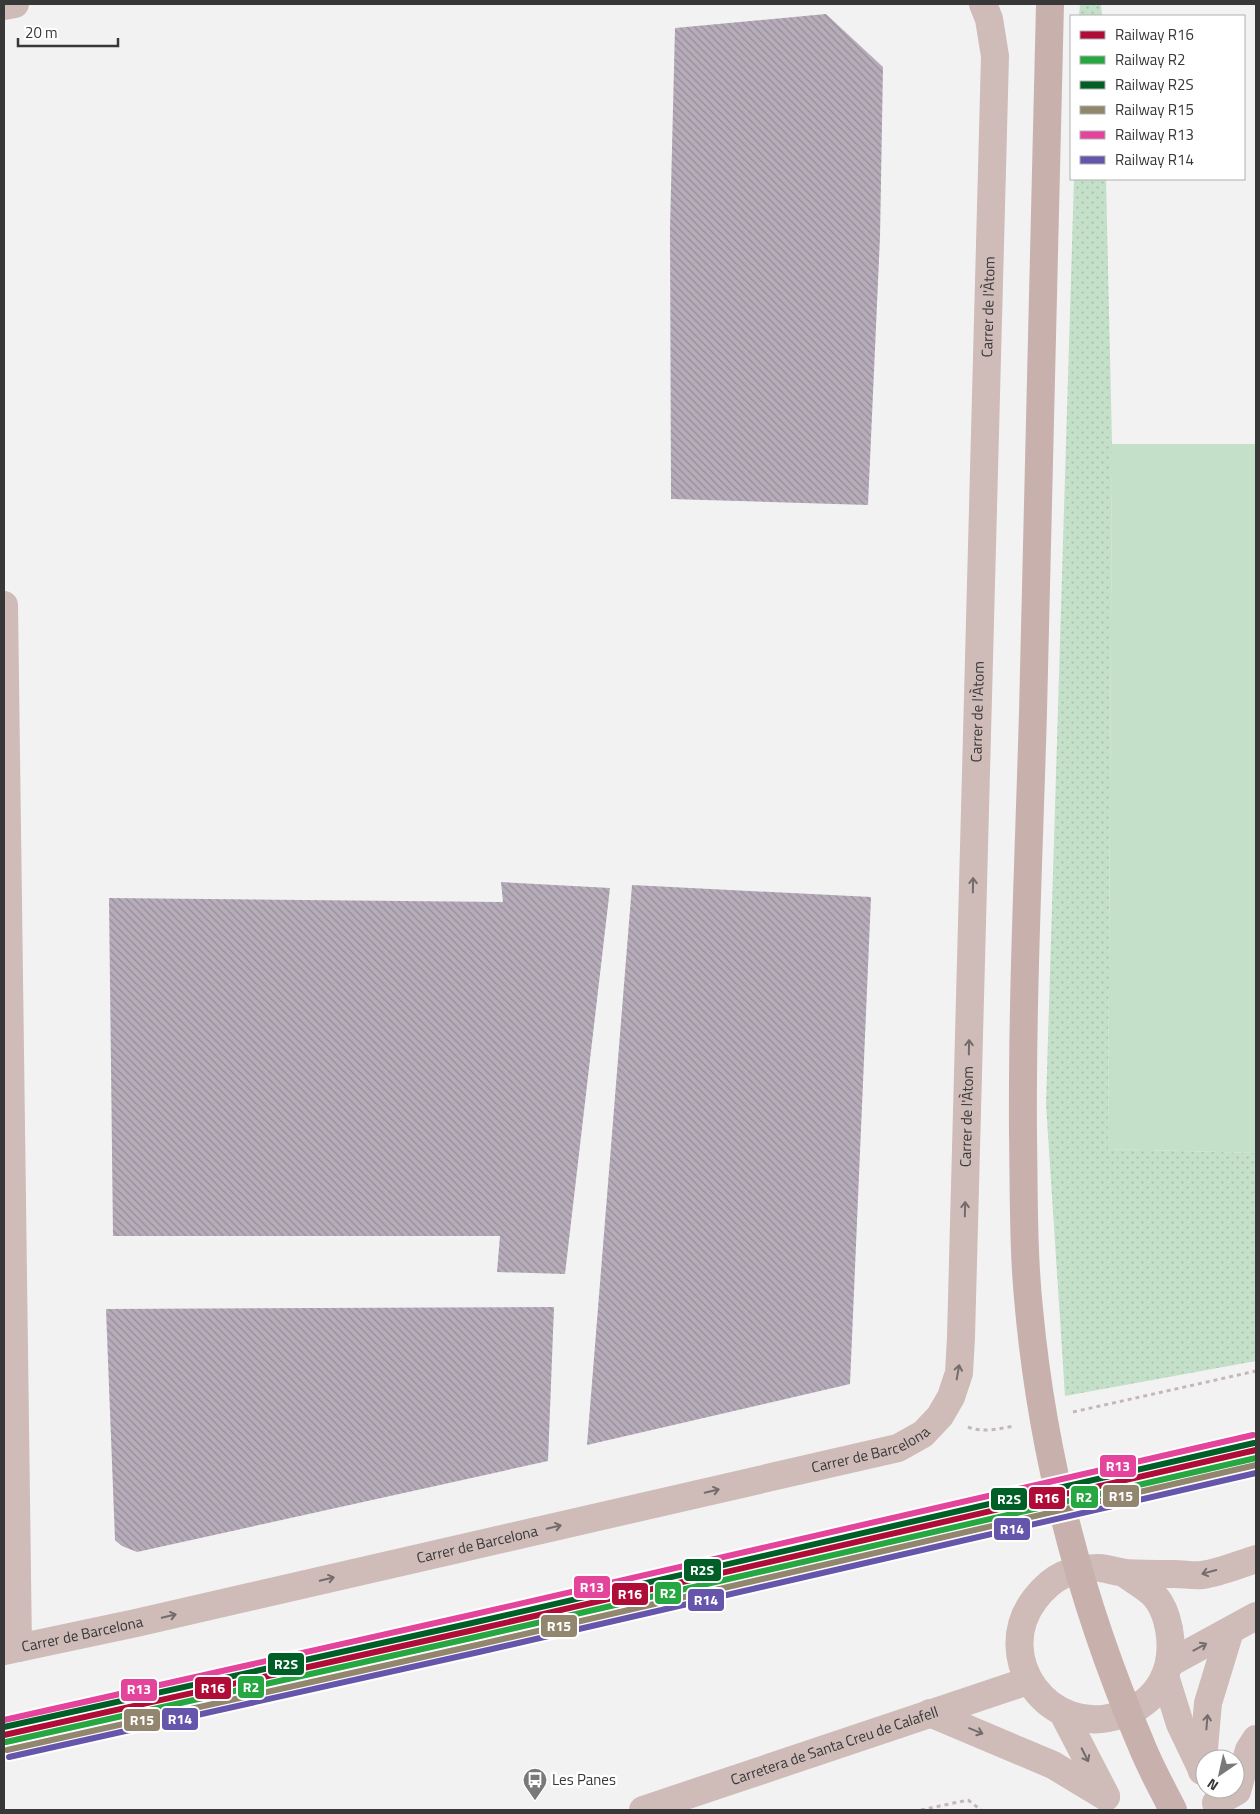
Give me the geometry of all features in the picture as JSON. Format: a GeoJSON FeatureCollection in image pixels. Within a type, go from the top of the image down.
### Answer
{"type":"FeatureCollection","features":[{"type":"Feature","properties":{"kind":"main road"},"geometry":{"type":"LineString","coordinates":[[1050,4],[1036,627],[1023,1061],[1024,1238],[1029,1309],[1038,1382],[1058,1488],[1085,1593],[1111,1671],[1142,1748],[1173,1810]]}},
{"type":"Feature","properties":{"kind":"street"},"geometry":{"type":"LineString","coordinates":[[4,6],[15,4]]}},
{"type":"Feature","properties":{"kind":"street","name":"Carrer de l'Àtom"},"geometry":{"type":"LineString","coordinates":[[940,1416],[951,1397],[959,1373],[961,1337],[994,56],[988,19],[983,4]]}},
{"type":"Feature","properties":{"kind":"street"},"geometry":{"type":"LineString","coordinates":[[4,605],[11,1649]]}},
{"type":"Feature","properties":{"kind":"street","name":"Carrer de Barcelona"},"geometry":{"type":"LineString","coordinates":[[11,1649],[136,1623],[898,1448],[924,1434],[940,1416]]}},
{"type":"Feature","properties":{"kind":"street"},"geometry":{"type":"LineString","coordinates":[[1124,1573],[1154,1596],[1168,1619],[1172,1646],[1167,1670],[1148,1700],[1133,1711],[1108,1720],[1087,1720],[1063,1713],[1040,1696],[1028,1680],[1020,1656],[1020,1634],[1028,1608],[1042,1590],[1063,1574],[1098,1567],[1124,1573],[1202,1575],[1256,1559]]}},
{"type":"Feature","properties":{"kind":"street"},"geometry":{"type":"LineString","coordinates":[[1167,1670],[1256,1616]]}},
{"type":"Feature","properties":{"kind":"street"},"geometry":{"type":"LineString","coordinates":[[1209,1749],[1208,1703],[1230,1631]]}},
{"type":"Feature","properties":{"kind":"street"},"geometry":{"type":"LineString","coordinates":[[1167,1670],[1180,1724],[1195,1757]]}},
{"type":"Feature","properties":{"kind":"street","name":"Carretera de Santa Creu de Calafell"},"geometry":{"type":"LineString","coordinates":[[643,1810],[1028,1680]]}},
{"type":"Feature","properties":{"kind":"street"},"geometry":{"type":"LineString","coordinates":[[930,1713],[1053,1765],[1110,1803]]}},
{"type":"Feature","properties":{"kind":"street"},"geometry":{"type":"LineString","coordinates":[[1063,1713],[1110,1803]]}},
{"type":"Feature","properties":{"kind":"street"},"geometry":{"type":"LineString","coordinates":[[1245,1772],[1254,1751]]}},
{"type":"Feature","properties":{"kind":"path"},"geometry":{"type":"LineString","coordinates":[[1065,1414],[1256,1371]]}},
{"type":"Feature","properties":{"kind":"path"},"geometry":{"type":"LineString","coordinates":[[940,1416],[975,1430],[998,1429],[1017,1425]]}},
{"type":"Feature","properties":{"kind":"path"},"geometry":{"type":"LineString","coordinates":[[921,1810],[968,1800],[981,1810]]}},
{"type":"Feature","properties":{"kind":"green space"},"geometry":{"type":"Polygon","coordinates":[[[1080,4],[1101,4],[1102,15],[1079,15],[1080,4]]]}},
{"type":"Feature","properties":{"kind":"green space"},"geometry":{"type":"Polygon","coordinates":[[[1074,180],[1106,180],[1112,444],[1108,1149],[1256,1153],[1256,1361],[1065,1396],[1046,1104],[1074,180]]]}},
{"type":"Feature","properties":{"kind":"green space"},"geometry":{"type":"Polygon","coordinates":[[[1112,444],[1256,444],[1256,1153],[1108,1149],[1112,444]]]}},
{"type":"Feature","properties":{"kind":"building"},"geometry":{"type":"Polygon","coordinates":[[[826,14],[883,67],[880,237],[868,505],[671,499],[670,228],[675,28],[826,14]]]}},
{"type":"Feature","properties":{"kind":"building"},"geometry":{"type":"Polygon","coordinates":[[[501,882],[610,888],[565,1274],[497,1272],[500,1236],[113,1236],[109,898],[503,902],[501,882]]]}},
{"type":"Feature","properties":{"kind":"building"},"geometry":{"type":"Polygon","coordinates":[[[632,885],[871,897],[850,1384],[587,1445],[632,885]]]}},
{"type":"Feature","properties":{"kind":"building"},"geometry":{"type":"Polygon","coordinates":[[[554,1307],[548,1461],[137,1552],[122,1546],[115,1540],[106,1309],[554,1307]]]}},
{"type":"Feature","properties":{"kind":"rail line","name":"R13"},"geometry":{"type":"LineString","coordinates":[[4,1720],[471,1615],[1253,1435]]}},
{"type":"Feature","properties":{"kind":"rail line","name":"R2S"},"geometry":{"type":"LineString","coordinates":[[4,1727],[472,1623],[1254,1443]]}},
{"type":"Feature","properties":{"kind":"rail line","name":"R16"},"geometry":{"type":"LineString","coordinates":[[4,1735],[474,1630],[1256,1450]]}},
{"type":"Feature","properties":{"kind":"rail line","name":"R2"},"geometry":{"type":"LineString","coordinates":[[6,1742],[476,1637],[1256,1458]]}},
{"type":"Feature","properties":{"kind":"rail line","name":"R15"},"geometry":{"type":"LineString","coordinates":[[7,1750],[477,1645],[1256,1465]]}},
{"type":"Feature","properties":{"kind":"rail line","name":"R14"},"geometry":{"type":"LineString","coordinates":[[9,1757],[479,1652],[1256,1473]]}},
{"type":"Feature","properties":{"kind":"place","name":"Les Panes"},"geometry":{"type":"Point","coordinates":[535,1801]}}]}
